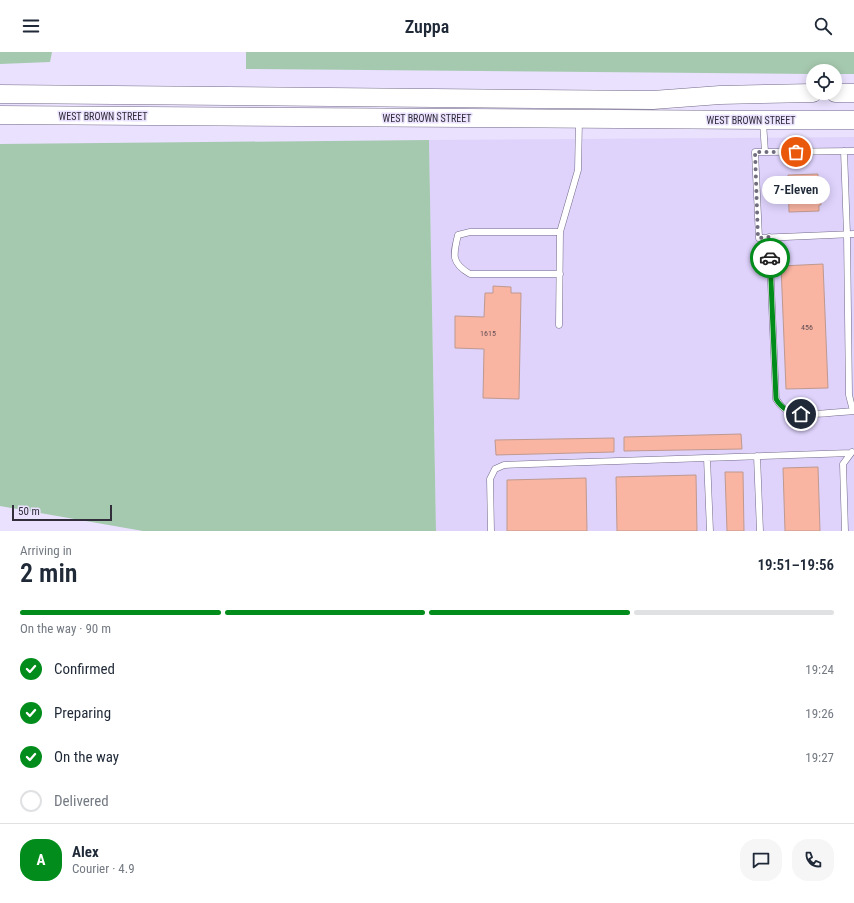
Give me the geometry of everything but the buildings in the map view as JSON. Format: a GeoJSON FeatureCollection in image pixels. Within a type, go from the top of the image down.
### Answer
{"type":"FeatureCollection","features":[{"type":"Feature","properties":{"kind":"main road","name":"WEST BROWN STREET"},"geometry":{"type":"LineString","coordinates":[[0,94],[653,100],[720,95],[806,93]]}},
{"type":"Feature","properties":{"kind":"main road"},"geometry":{"type":"LineString","coordinates":[[842,93],[854,93]]}},
{"type":"Feature","properties":{"kind":"main road"},"geometry":{"type":"LineString","coordinates":[[579,119],[583,113],[590,110],[653,100]]}},
{"type":"Feature","properties":{"kind":"main road","name":"WEST BROWN STREET"},"geometry":{"type":"LineString","coordinates":[[0,115],[854,120]]}},
{"type":"Feature","properties":{"kind":"lane"},"geometry":{"type":"LineString","coordinates":[[559,326],[560,232],[578,170],[579,119]]}},
{"type":"Feature","properties":{"kind":"lane"},"geometry":{"type":"LineString","coordinates":[[763,120],[764,152]]}},
{"type":"Feature","properties":{"kind":"lane"},"geometry":{"type":"LineString","coordinates":[[769,237],[776,399],[780,406],[791,412],[801,414],[854,410],[849,395],[851,234],[844,151]]}},
{"type":"Feature","properties":{"kind":"lane"},"geometry":{"type":"LineString","coordinates":[[851,234],[758,238],[755,152],[854,151]]}},
{"type":"Feature","properties":{"kind":"lane"},"geometry":{"type":"LineString","coordinates":[[560,232],[470,232],[458,235],[454,250],[455,260],[461,269],[470,274],[560,274]]}},
{"type":"Feature","properties":{"kind":"lane"},"geometry":{"type":"LineString","coordinates":[[491,531],[490,479],[495,469],[504,465],[853,452]]}},
{"type":"Feature","properties":{"kind":"lane"},"geometry":{"type":"LineString","coordinates":[[845,531],[843,464],[853,452]]}},
{"type":"Feature","properties":{"kind":"lane"},"geometry":{"type":"LineString","coordinates":[[757,456],[760,531]]}},
{"type":"Feature","properties":{"kind":"lane"},"geometry":{"type":"LineString","coordinates":[[707,458],[710,531]]}},
{"type":"Feature","properties":{"kind":"shaded area"},"geometry":{"type":"Polygon","coordinates":[[[854,137],[854,531],[436,531],[429,140],[854,137]]]}},
{"type":"Feature","properties":{"kind":"green space"},"geometry":{"type":"Polygon","coordinates":[[[0,52],[52,52],[50,62],[0,64],[0,52]]]}},
{"type":"Feature","properties":{"kind":"green space"},"geometry":{"type":"Polygon","coordinates":[[[246,52],[854,52],[854,74],[842,74],[842,64],[806,64],[806,74],[246,69],[246,52]]]}},
{"type":"Feature","properties":{"kind":"green space"},"geometry":{"type":"Polygon","coordinates":[[[429,140],[436,531],[143,531],[0,506],[0,144],[429,140]]]}},
{"type":"Feature","properties":{"kind":"way so far"},"geometry":{"type":"LineString","coordinates":[[770,258],[769,237],[758,238],[755,152],[796,152]]}},
{"type":"Feature","properties":{"kind":"place","name":"7-Eleven"},"geometry":{"type":"Point","coordinates":[796,152]}},
{"type":"Feature","properties":{"kind":"route"},"geometry":{"type":"LineString","coordinates":[[770,258],[776,399],[780,406],[791,412],[801,414]]}}]}
